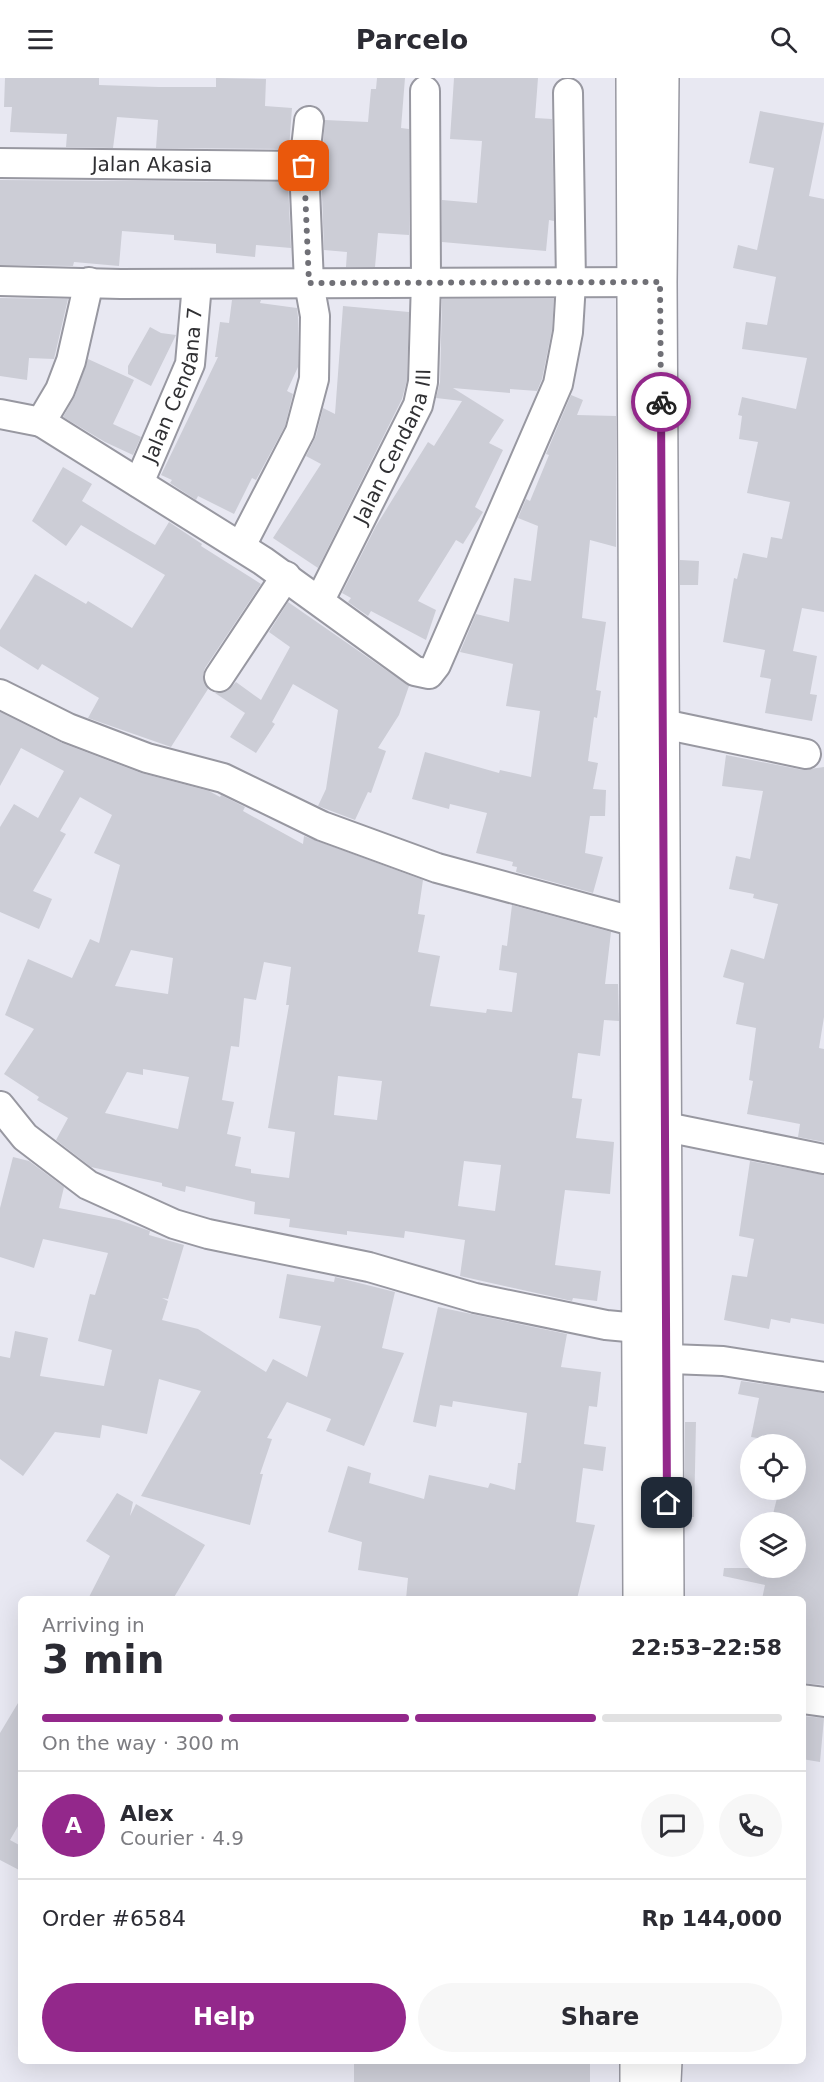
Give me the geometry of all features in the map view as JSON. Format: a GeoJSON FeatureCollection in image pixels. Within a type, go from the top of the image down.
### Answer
{"type":"FeatureCollection","features":[{"type":"Feature","properties":{"kind":"main road"},"geometry":{"type":"LineString","coordinates":[[633,78],[612,282],[650,923],[666,1127],[657,1351],[639,1596]]}},
{"type":"Feature","properties":{"kind":"main road"},"geometry":{"type":"LineString","coordinates":[[662,78],[612,282],[663,724],[650,923],[657,1351],[667,1596]]}},
{"type":"Feature","properties":{"kind":"main road"},"geometry":{"type":"LineString","coordinates":[[637,2064],[637,2082]]}},
{"type":"Feature","properties":{"kind":"main road"},"geometry":{"type":"LineString","coordinates":[[664,2082],[665,2064]]}},
{"type":"Feature","properties":{"kind":"street","name":"Jalan Cendana III"},"geometry":{"type":"LineString","coordinates":[[320,600],[418,405],[423,382],[426,281],[425,91]]}},
{"type":"Feature","properties":{"kind":"street"},"geometry":{"type":"LineString","coordinates":[[568,93],[612,282]]}},
{"type":"Feature","properties":{"kind":"street"},"geometry":{"type":"LineString","coordinates":[[241,546],[300,432],[314,379],[315,316],[309,283],[304,166],[309,121]]}},
{"type":"Feature","properties":{"kind":"street","name":"Jalan Akasia"},"geometry":{"type":"LineString","coordinates":[[0,163],[304,166]]}},
{"type":"Feature","properties":{"kind":"street"},"geometry":{"type":"LineString","coordinates":[[0,281],[197,284],[426,281],[612,282]]}},
{"type":"Feature","properties":{"kind":"street"},"geometry":{"type":"LineString","coordinates":[[41,422],[60,390],[71,361],[89,282]]}},
{"type":"Feature","properties":{"kind":"street"},"geometry":{"type":"LineString","coordinates":[[0,414],[41,422],[241,546],[320,600],[415,671],[429,674],[433,671],[558,384],[568,332],[612,282]]}},
{"type":"Feature","properties":{"kind":"street","name":"Jalan Cendana 7"},"geometry":{"type":"LineString","coordinates":[[139,483],[190,364],[197,284]]}},
{"type":"Feature","properties":{"kind":"street"},"geometry":{"type":"LineString","coordinates":[[219,677],[286,576]]}},
{"type":"Feature","properties":{"kind":"street"},"geometry":{"type":"LineString","coordinates":[[0,694],[68,729],[147,758],[223,778],[322,826],[437,868],[650,923]]}},
{"type":"Feature","properties":{"kind":"street"},"geometry":{"type":"LineString","coordinates":[[663,724],[807,754]]}},
{"type":"Feature","properties":{"kind":"street"},"geometry":{"type":"LineString","coordinates":[[0,1106],[25,1137],[88,1185],[174,1224],[208,1234],[369,1267],[475,1298],[606,1325],[657,1351],[824,1377]]}},
{"type":"Feature","properties":{"kind":"street"},"geometry":{"type":"LineString","coordinates":[[666,1127],[824,1159]]}},
{"type":"Feature","properties":{"kind":"street"},"geometry":{"type":"LineString","coordinates":[[806,1700],[824,1702]]}},
{"type":"Feature","properties":{"kind":"building"},"geometry":{"type":"Polygon","coordinates":[[[5,78],[99,78],[99,85],[159,87],[216,87],[216,78],[266,79],[265,106],[292,108],[289,149],[156,148],[158,120],[117,117],[113,148],[66,147],[67,134],[10,132],[12,107],[4,107],[5,78]]]}},
{"type":"Feature","properties":{"kind":"building"},"geometry":{"type":"Polygon","coordinates":[[[377,78],[405,78],[401,128],[409,129],[409,235],[378,233],[375,267],[346,267],[347,252],[324,250],[321,167],[325,120],[368,122],[371,89],[376,89],[377,78]]]}},
{"type":"Feature","properties":{"kind":"building"},"geometry":{"type":"Polygon","coordinates":[[[454,78],[538,78],[535,118],[552,119],[554,221],[549,220],[546,251],[442,242],[442,200],[477,203],[482,141],[450,139],[454,78]]]}},
{"type":"Feature","properties":{"kind":"building"},"geometry":{"type":"Polygon","coordinates":[[[760,111],[824,123],[809,196],[824,199],[824,612],[802,608],[793,651],[817,656],[810,694],[817,695],[812,721],[765,713],[771,679],[760,677],[765,650],[723,642],[734,578],[737,579],[743,553],[767,558],[771,537],[782,539],[790,502],[747,493],[758,442],[739,439],[742,416],[738,415],[742,397],[796,409],[807,358],[742,349],[746,322],[767,325],[776,277],[733,268],[738,245],[757,250],[774,168],[749,163],[760,111]]]}},
{"type":"Feature","properties":{"kind":"building"},"geometry":{"type":"Polygon","coordinates":[[[0,180],[288,182],[291,248],[256,245],[255,257],[216,253],[216,244],[174,240],[174,235],[122,231],[119,266],[74,262],[73,266],[0,265],[0,180]]]}},
{"type":"Feature","properties":{"kind":"building"},"geometry":{"type":"Polygon","coordinates":[[[0,298],[68,299],[54,359],[29,358],[27,380],[0,376],[0,298]]]}},
{"type":"Feature","properties":{"kind":"building"},"geometry":{"type":"Polygon","coordinates":[[[442,299],[554,299],[552,330],[542,379],[537,391],[510,389],[510,393],[453,388],[504,420],[489,443],[503,450],[475,507],[483,512],[463,544],[456,540],[418,601],[436,610],[426,640],[371,611],[368,616],[348,602],[351,598],[342,593],[376,526],[428,442],[434,446],[462,401],[436,398],[440,382],[442,299]]]}},
{"type":"Feature","properties":{"kind":"building"},"geometry":{"type":"Polygon","coordinates":[[[232,300],[261,300],[260,303],[297,308],[298,317],[298,367],[287,391],[293,394],[285,426],[256,480],[252,478],[234,514],[198,496],[196,500],[170,483],[172,480],[161,475],[218,357],[215,357],[220,322],[229,323],[232,300]]]}},
{"type":"Feature","properties":{"kind":"building"},"geometry":{"type":"Polygon","coordinates":[[[343,306],[409,312],[407,380],[402,399],[318,568],[273,538],[321,464],[306,456],[316,436],[323,408],[335,414],[343,306]]]}},
{"type":"Feature","properties":{"kind":"building"},"geometry":{"type":"Polygon","coordinates":[[[150,327],[161,333],[176,335],[151,386],[128,374],[128,366],[150,327]]]}},
{"type":"Feature","properties":{"kind":"building"},"geometry":{"type":"Polygon","coordinates":[[[88,359],[134,380],[113,424],[141,437],[133,455],[105,442],[63,417],[75,396],[88,359]]]}},
{"type":"Feature","properties":{"kind":"building"},"geometry":{"type":"Polygon","coordinates":[[[571,395],[583,400],[577,415],[616,416],[616,547],[590,540],[582,618],[606,622],[596,690],[601,691],[597,718],[594,717],[588,761],[598,763],[593,789],[606,790],[605,816],[590,816],[585,853],[603,857],[593,893],[516,872],[517,867],[512,866],[513,862],[476,853],[487,813],[450,804],[449,809],[412,799],[425,752],[499,773],[500,770],[531,777],[540,711],[506,706],[513,664],[460,652],[476,614],[509,622],[514,578],[531,581],[538,526],[518,518],[526,499],[530,501],[549,455],[546,454],[571,395]]]}},
{"type":"Feature","properties":{"kind":"building"},"geometry":{"type":"Polygon","coordinates":[[[63,467],[92,484],[82,501],[129,530],[155,545],[169,522],[202,544],[201,546],[261,584],[205,668],[203,677],[208,689],[171,747],[88,718],[99,698],[42,664],[38,670],[0,646],[0,630],[35,574],[86,604],[88,601],[132,628],[165,575],[81,525],[66,546],[32,521],[63,467]]]}},
{"type":"Feature","properties":{"kind":"building"},"geometry":{"type":"Polygon","coordinates":[[[680,560],[699,561],[698,585],[680,585],[680,560]]]}},
{"type":"Feature","properties":{"kind":"building"},"geometry":{"type":"Polygon","coordinates":[[[288,602],[409,686],[399,715],[378,748],[386,751],[371,793],[368,792],[355,820],[318,806],[326,789],[338,710],[293,684],[272,722],[275,724],[256,753],[230,737],[245,713],[215,693],[227,691],[236,682],[261,700],[290,647],[269,632],[288,602]]]}},
{"type":"Feature","properties":{"kind":"building"},"geometry":{"type":"Polygon","coordinates":[[[0,712],[62,743],[141,773],[209,791],[220,797],[221,795],[245,807],[243,811],[303,844],[304,836],[423,880],[418,914],[425,915],[418,952],[440,956],[430,1006],[486,1013],[487,1009],[512,1012],[517,973],[499,970],[502,945],[507,946],[512,905],[611,932],[605,984],[618,984],[619,1021],[604,1020],[600,1056],[578,1053],[572,1098],[582,1099],[576,1138],[614,1142],[610,1194],[565,1190],[555,1265],[601,1271],[597,1301],[573,1298],[572,1301],[460,1276],[465,1240],[405,1231],[404,1238],[347,1231],[347,1235],[289,1227],[290,1219],[254,1214],[255,1202],[186,1186],[185,1192],[162,1186],[162,1183],[91,1167],[56,1140],[68,1118],[37,1100],[39,1097],[4,1074],[34,1029],[5,1015],[28,959],[72,978],[90,939],[99,943],[120,865],[94,853],[112,815],[80,797],[60,831],[66,834],[33,891],[52,899],[39,929],[0,912],[0,827],[14,804],[38,818],[64,771],[21,748],[0,786],[0,712]],[[131,950],[115,986],[168,994],[173,958],[131,950]],[[264,962],[256,1000],[244,998],[239,1047],[231,1046],[222,1100],[234,1102],[227,1134],[241,1137],[235,1166],[251,1169],[251,1173],[289,1178],[295,1132],[268,1128],[289,1005],[286,1005],[291,967],[264,962]],[[143,1069],[143,1075],[127,1072],[105,1113],[178,1129],[189,1077],[143,1069]],[[338,1076],[334,1115],[377,1120],[382,1081],[338,1076]],[[464,1161],[458,1206],[495,1211],[501,1165],[464,1161]]]}},
{"type":"Feature","properties":{"kind":"building"},"geometry":{"type":"Polygon","coordinates":[[[726,755],[803,770],[824,767],[824,1017],[819,1048],[824,1049],[824,1142],[798,1137],[800,1124],[747,1114],[753,1081],[749,1080],[756,1028],[736,1024],[744,983],[723,977],[731,949],[764,959],[778,904],[753,898],[754,894],[729,889],[736,856],[750,859],[763,791],[722,786],[726,755]]]}},
{"type":"Feature","properties":{"kind":"building"},"geometry":{"type":"Polygon","coordinates":[[[13,1157],[29,1161],[64,1187],[59,1208],[119,1220],[150,1231],[149,1235],[184,1245],[168,1299],[162,1298],[168,1301],[162,1320],[198,1329],[266,1372],[273,1359],[307,1377],[321,1326],[279,1318],[287,1274],[334,1282],[335,1277],[395,1292],[382,1348],[404,1353],[364,1446],[326,1431],[331,1419],[287,1402],[267,1438],[272,1439],[260,1474],[263,1474],[250,1525],[141,1496],[201,1391],[159,1379],[147,1434],[102,1425],[100,1438],[55,1432],[23,1476],[0,1459],[0,1356],[10,1358],[15,1331],[48,1338],[40,1376],[104,1386],[112,1350],[78,1341],[90,1294],[95,1295],[108,1253],[43,1239],[34,1268],[0,1257],[0,1208],[13,1157]]]}},
{"type":"Feature","properties":{"kind":"building"},"geometry":{"type":"Polygon","coordinates":[[[750,1161],[824,1175],[824,1324],[791,1318],[790,1323],[771,1319],[769,1329],[724,1320],[732,1275],[747,1277],[754,1239],[739,1236],[750,1161]]]}},
{"type":"Feature","properties":{"kind":"building"},"geometry":{"type":"Polygon","coordinates":[[[438,1307],[567,1334],[561,1367],[601,1372],[597,1407],[589,1406],[584,1444],[606,1447],[603,1471],[583,1468],[576,1522],[595,1525],[578,1596],[406,1596],[408,1578],[358,1570],[362,1542],[328,1532],[348,1466],[371,1473],[369,1483],[424,1499],[429,1475],[488,1488],[490,1483],[515,1490],[527,1413],[453,1401],[452,1407],[440,1405],[436,1427],[413,1422],[438,1307]]]}},
{"type":"Feature","properties":{"kind":"building"},"geometry":{"type":"Polygon","coordinates":[[[741,1381],[824,1393],[824,1685],[806,1683],[806,1596],[763,1596],[765,1585],[723,1576],[724,1568],[740,1568],[740,1578],[806,1578],[806,1512],[774,1512],[776,1500],[806,1500],[806,1434],[752,1434],[759,1398],[738,1394],[741,1381]]]}},
{"type":"Feature","properties":{"kind":"building"},"geometry":{"type":"Polygon","coordinates":[[[685,1422],[696,1422],[694,1517],[685,1517],[685,1422]]]}},
{"type":"Feature","properties":{"kind":"building"},"geometry":{"type":"Polygon","coordinates":[[[117,1493],[133,1502],[130,1516],[136,1504],[205,1545],[175,1596],[90,1596],[110,1556],[86,1541],[117,1493]]]}},
{"type":"Feature","properties":{"kind":"building"},"geometry":{"type":"Polygon","coordinates":[[[18,1703],[18,1826],[10,1840],[18,1844],[18,1869],[0,1860],[0,1733],[18,1703]]]}},
{"type":"Feature","properties":{"kind":"building"},"geometry":{"type":"Polygon","coordinates":[[[806,1716],[824,1718],[820,1762],[806,1760],[806,1716]]]}},
{"type":"Feature","properties":{"kind":"building"},"geometry":{"type":"Polygon","coordinates":[[[354,2064],[590,2064],[590,2082],[354,2082],[354,2064]]]}},
{"type":"Feature","properties":{"kind":"way so far"},"geometry":{"type":"LineString","coordinates":[[304,166],[309,283],[660,282],[661,402]]}},
{"type":"Feature","properties":{"kind":"route"},"geometry":{"type":"LineString","coordinates":[[661,402],[667,1503]]}}]}
